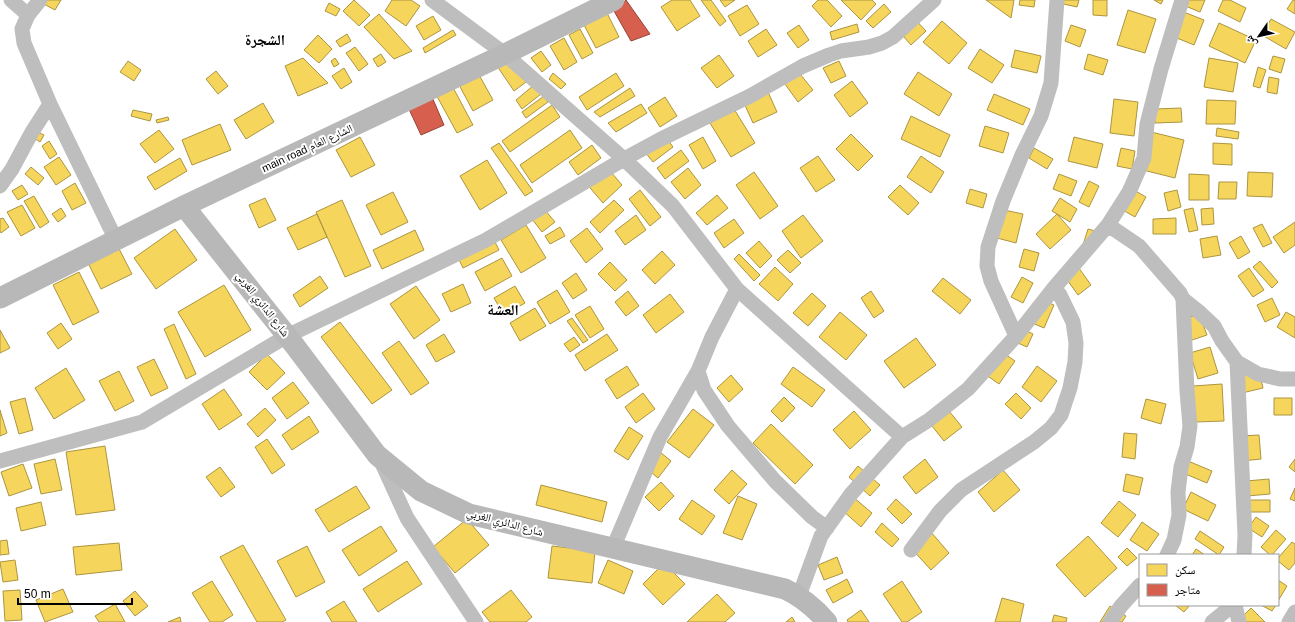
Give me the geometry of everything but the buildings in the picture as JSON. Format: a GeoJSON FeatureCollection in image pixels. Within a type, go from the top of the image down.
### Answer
{"type":"FeatureCollection","features":[{"type":"Feature","properties":{"kind":"street"},"geometry":{"type":"LineString","coordinates":[[11,0],[28,15]]}},
{"type":"Feature","properties":{"kind":"street"},"geometry":{"type":"LineString","coordinates":[[40,0],[28,15],[22,30],[24,43],[50,104],[116,240]]}},
{"type":"Feature","properties":{"kind":"street"},"geometry":{"type":"LineString","coordinates":[[432,0],[505,54],[624,159],[673,206],[737,289],[902,437]]}},
{"type":"Feature","properties":{"kind":"street","name":"main road الشارع العام"},"geometry":{"type":"LineString","coordinates":[[0,298],[184,206],[505,54],[614,0]]}},
{"type":"Feature","properties":{"kind":"street"},"geometry":{"type":"LineString","coordinates":[[0,461],[142,422],[287,336],[486,240],[662,138],[750,96],[803,66],[841,51],[869,47],[882,43],[893,37],[934,0]]}},
{"type":"Feature","properties":{"kind":"street"},"geometry":{"type":"LineString","coordinates":[[1016,336],[991,281],[987,266],[988,247],[1008,188],[1041,116],[1051,83],[1057,0]]}},
{"type":"Feature","properties":{"kind":"street"},"geometry":{"type":"LineString","coordinates":[[799,596],[821,536],[851,494],[902,437],[929,420],[968,389],[1016,336],[1054,288],[1108,225],[1129,192],[1144,158],[1147,124],[1182,0]]}},
{"type":"Feature","properties":{"kind":"street"},"geometry":{"type":"LineString","coordinates":[[0,186],[12,169],[32,132],[50,104]]}},
{"type":"Feature","properties":{"kind":"street","name":"شارع الدائري الغربي"},"geometry":{"type":"LineString","coordinates":[[184,206],[287,336],[377,455],[421,492],[469,514],[785,589],[799,596],[813,607],[827,622]]}},
{"type":"Feature","properties":{"kind":"street"},"geometry":{"type":"LineString","coordinates":[[1108,225],[1139,246],[1180,293],[1183,299],[1190,426],[1187,447],[1181,467],[1178,492],[1179,515],[1174,540],[1167,554]]}},
{"type":"Feature","properties":{"kind":"street"},"geometry":{"type":"LineString","coordinates":[[911,550],[940,511],[961,490],[1034,442],[1051,428],[1062,415],[1070,388],[1075,362],[1076,343],[1072,322],[1060,295],[1054,288]]}},
{"type":"Feature","properties":{"kind":"street"},"geometry":{"type":"LineString","coordinates":[[613,548],[660,437],[698,371],[712,337],[737,289]]}},
{"type":"Feature","properties":{"kind":"street"},"geometry":{"type":"LineString","coordinates":[[1183,299],[1214,326],[1222,342],[1237,362],[1258,374],[1280,379],[1295,380]]}},
{"type":"Feature","properties":{"kind":"street"},"geometry":{"type":"LineString","coordinates":[[1237,362],[1245,535],[1244,554]]}},
{"type":"Feature","properties":{"kind":"street"},"geometry":{"type":"LineString","coordinates":[[698,371],[704,390],[728,426],[775,481],[812,517],[827,528]]}},
{"type":"Feature","properties":{"kind":"street"},"geometry":{"type":"LineString","coordinates":[[377,455],[407,518],[476,622]]}},
{"type":"Feature","properties":{"kind":"street"},"geometry":{"type":"LineString","coordinates":[[1110,622],[1121,606],[1139,586]]}},
{"type":"Feature","properties":{"kind":"street"},"geometry":{"type":"LineString","coordinates":[[1212,622],[1233,606]]}},
{"type":"Feature","properties":{"kind":"street"},"geometry":{"type":"LineString","coordinates":[[1234,606],[1239,622]]}},
{"type":"Feature","properties":{"kind":"street"},"geometry":{"type":"LineString","coordinates":[[1289,622],[1295,612]]}},
{"type":"Feature","properties":{"kind":"district","name":"الشجرة"},"geometry":{"type":"Point","coordinates":[265,39]}},
{"type":"Feature","properties":{"kind":"district","name":"العشة"},"geometry":{"type":"Point","coordinates":[503,309]}}]}
